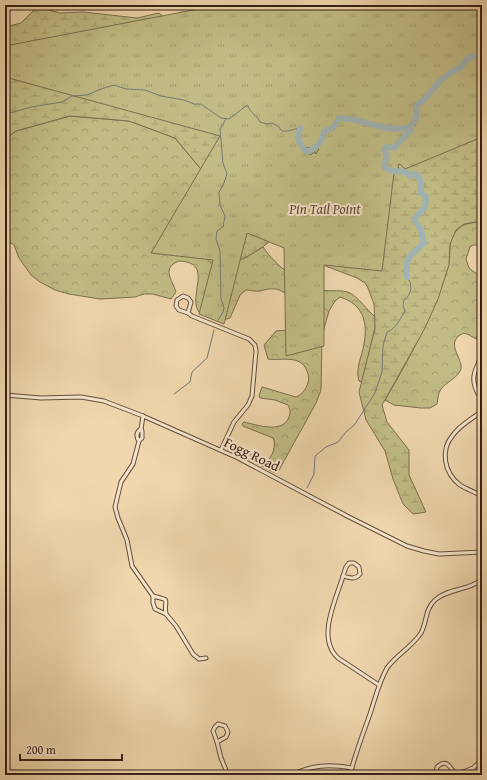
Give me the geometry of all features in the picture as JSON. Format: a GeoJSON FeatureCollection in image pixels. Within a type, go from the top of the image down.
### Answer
{"type":"FeatureCollection","features":[{"type":"Feature","properties":{"kind":"street"},"geometry":{"type":"LineString","coordinates":[[188,313],[190,300],[186,297],[180,297],[176,301],[176,307],[181,311],[249,339],[256,347],[256,361],[251,399],[234,422],[221,450]]}},
{"type":"Feature","properties":{"kind":"street"},"geometry":{"type":"LineString","coordinates":[[482,355],[475,370],[473,381],[474,387],[482,400]]}},
{"type":"Feature","properties":{"kind":"street","name":"Fogg Road"},"geometry":{"type":"LineString","coordinates":[[5,395],[32,398],[93,398],[143,416],[221,450],[380,533],[412,548],[444,554],[482,552]]}},
{"type":"Feature","properties":{"kind":"street"},"geometry":{"type":"LineString","coordinates":[[482,412],[460,428],[452,436],[446,447],[445,458],[447,467],[454,479],[463,487],[482,496]]}},
{"type":"Feature","properties":{"kind":"street"},"geometry":{"type":"LineString","coordinates":[[143,416],[140,429],[142,431],[142,438],[138,441],[133,464],[122,480],[115,510],[127,540],[132,566],[153,596],[155,608],[166,614],[176,626],[193,654],[199,659],[206,658]]}},
{"type":"Feature","properties":{"kind":"street"},"geometry":{"type":"LineString","coordinates":[[343,576],[350,578],[357,577],[360,574],[360,567],[354,563],[349,564],[346,567],[343,576],[328,626],[328,644],[338,658],[379,685]]}},
{"type":"Feature","properties":{"kind":"street"},"geometry":{"type":"LineString","coordinates":[[350,775],[383,675],[392,662],[421,633],[428,610],[434,600],[441,595],[475,584],[482,579]]}},
{"type":"Feature","properties":{"kind":"street"},"geometry":{"type":"LineString","coordinates":[[153,596],[165,599],[167,603],[166,614]]}},
{"type":"Feature","properties":{"kind":"street"},"geometry":{"type":"LineString","coordinates":[[217,742],[228,735],[228,729],[224,725],[217,725],[213,730],[221,758],[228,775]]}},
{"type":"Feature","properties":{"kind":"street"},"geometry":{"type":"LineString","coordinates":[[436,775],[437,767],[443,764],[450,766],[456,775],[473,768],[482,760]]}},
{"type":"Feature","properties":{"kind":"street"},"geometry":{"type":"LineString","coordinates":[[291,775],[308,768],[321,765],[352,768]]}},
{"type":"Feature","properties":{"kind":"green space","name":"Pin Tail Point"},"geometry":{"type":"Polygon","coordinates":[[[219,5],[482,5],[482,137],[405,169],[400,164],[398,165],[399,170],[394,173],[382,271],[324,265],[324,346],[286,356],[284,248],[247,233],[224,324],[199,314],[213,260],[151,253],[220,136],[5,77],[5,46],[219,5]],[[301,147],[310,155],[315,152],[316,154],[319,149],[301,147]]]}},
{"type":"Feature","properties":{"kind":"green space","name":"Pin Tail Point"},"geometry":{"type":"Polygon","coordinates":[[[482,5],[482,219],[477,222],[464,224],[456,230],[450,244],[449,265],[438,299],[425,328],[382,405],[387,422],[409,450],[409,475],[426,512],[413,514],[403,504],[393,479],[385,451],[366,420],[359,392],[375,328],[374,304],[365,283],[357,278],[323,265],[275,237],[254,253],[235,262],[226,265],[218,265],[209,262],[203,250],[205,174],[175,138],[129,121],[70,116],[16,131],[5,139],[5,27],[21,23],[35,9],[42,8],[60,13],[83,12],[137,18],[159,13],[178,30],[482,5]]]}},
{"type":"Feature","properties":{"kind":"green space"},"geometry":{"type":"Polygon","coordinates":[[[70,116],[129,121],[175,138],[205,174],[243,259],[263,247],[282,268],[297,279],[323,290],[344,291],[350,293],[357,298],[375,317],[375,328],[362,382],[359,381],[358,372],[365,336],[362,315],[359,309],[348,300],[340,297],[335,301],[329,311],[322,336],[321,390],[316,403],[278,472],[275,473],[233,450],[234,446],[237,447],[266,462],[272,454],[274,448],[273,438],[243,426],[242,424],[244,422],[276,427],[286,422],[290,415],[288,405],[275,400],[260,398],[259,396],[262,387],[296,397],[304,392],[308,383],[308,374],[300,362],[290,359],[268,359],[264,345],[276,331],[287,330],[286,294],[280,290],[274,289],[258,291],[246,290],[240,295],[230,318],[224,320],[199,312],[196,305],[198,273],[196,267],[190,263],[179,261],[170,267],[169,270],[170,278],[176,292],[171,299],[153,294],[144,294],[135,297],[100,299],[69,294],[55,290],[31,275],[19,258],[14,245],[5,239],[5,139],[16,131],[70,116]]]}},
{"type":"Feature","properties":{"kind":"green space"},"geometry":{"type":"Polygon","coordinates":[[[482,219],[482,245],[473,245],[470,247],[466,259],[469,268],[482,278],[482,339],[476,339],[468,334],[463,334],[456,339],[455,347],[460,360],[461,369],[457,375],[441,389],[437,404],[430,408],[394,405],[385,400],[429,319],[448,267],[450,243],[454,234],[460,227],[482,219]]]}},
{"type":"Feature","properties":{"kind":"waterway"},"geometry":{"type":"LineString","coordinates":[[407,277],[408,260],[424,243],[421,230],[414,219],[425,207],[426,197],[421,193],[420,179],[417,175],[414,174],[410,176],[406,172],[393,171],[385,168],[384,166],[387,157],[384,149],[386,147],[394,148],[411,130],[411,126],[417,116],[417,104],[423,101],[440,81],[461,67],[468,58],[473,56],[482,58]]}},
{"type":"Feature","properties":{"kind":"waterway"},"geometry":{"type":"LineString","coordinates":[[5,113],[62,102],[72,96],[87,95],[114,85],[126,89],[145,90],[161,96],[184,100],[194,104],[201,104],[221,118],[229,119],[248,106],[260,122],[267,124],[272,123],[278,126],[282,131],[300,128]]}},
{"type":"Feature","properties":{"kind":"waterway"},"geometry":{"type":"LineString","coordinates":[[300,128],[299,142],[307,152],[314,149],[322,138],[324,131],[333,128],[339,118],[357,120],[392,129],[410,127]]}},
{"type":"Feature","properties":{"kind":"waterway"},"geometry":{"type":"LineString","coordinates":[[218,320],[224,308],[221,299],[220,251],[216,239],[217,231],[223,227],[225,216],[220,205],[219,192],[227,174],[223,163],[220,129],[226,119]]}},
{"type":"Feature","properties":{"kind":"waterway"},"geometry":{"type":"LineString","coordinates":[[307,488],[314,474],[315,456],[326,447],[338,442],[355,424],[375,393],[382,372],[383,346],[387,332],[395,326],[405,311],[403,306],[404,300],[409,295],[411,289],[407,277]]}},
{"type":"Feature","properties":{"kind":"waterway"},"geometry":{"type":"LineString","coordinates":[[174,394],[190,382],[192,372],[207,358],[214,330]]}}]}
